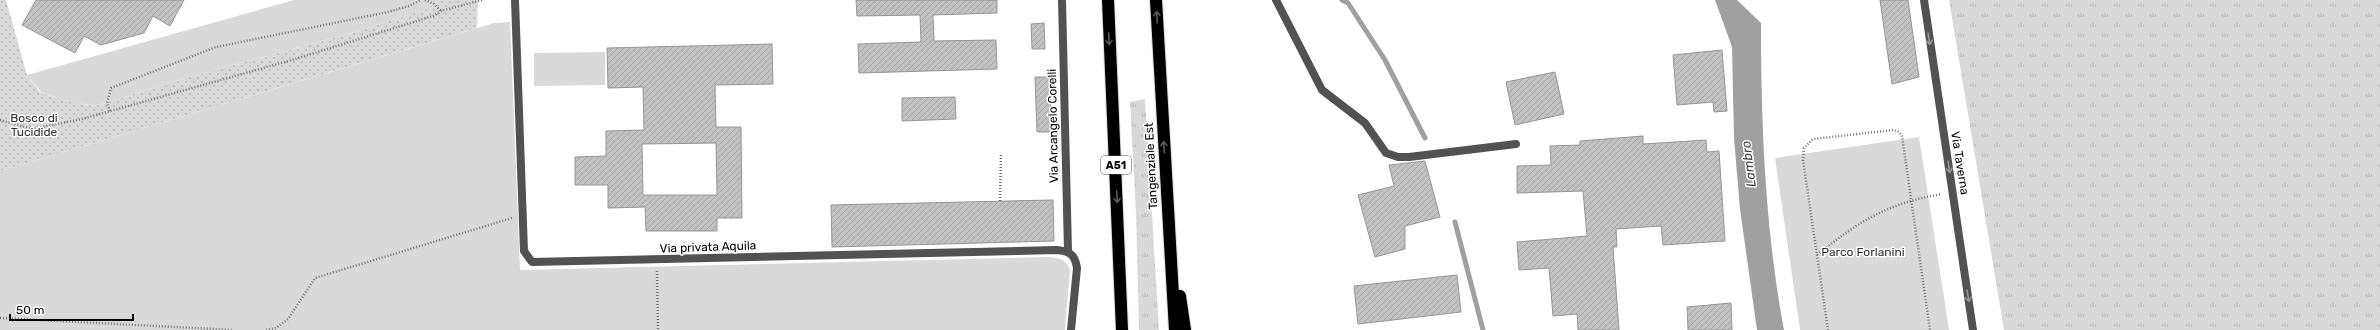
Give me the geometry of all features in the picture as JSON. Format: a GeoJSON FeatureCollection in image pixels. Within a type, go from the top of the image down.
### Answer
{"type":"FeatureCollection","features":[{"type":"Feature","properties":{"kind":"highway","name":"A51"},"geometry":{"type":"LineString","coordinates":[[1108,0],[1122,330]]}},
{"type":"Feature","properties":{"kind":"highway","name":"Tangenziale Est"},"geometry":{"type":"LineString","coordinates":[[1156,0],[1175,330]]}},
{"type":"Feature","properties":{"kind":"highway"},"geometry":{"type":"LineString","coordinates":[[1166,186],[1185,330]]}},
{"type":"Feature","properties":{"kind":"street","name":"Via privata Aquila"},"geometry":{"type":"LineString","coordinates":[[515,0],[524,251],[532,262],[1057,250],[1068,251]]}},
{"type":"Feature","properties":{"kind":"street","name":"Via Arcangelo Corelli"},"geometry":{"type":"LineString","coordinates":[[1062,0],[1068,251]]}},
{"type":"Feature","properties":{"kind":"street"},"geometry":{"type":"LineString","coordinates":[[1276,0],[1319,86],[1326,94],[1365,123],[1386,153],[1398,157],[1409,157],[1516,144]]}},
{"type":"Feature","properties":{"kind":"street","name":"Via Taverna"},"geometry":{"type":"LineString","coordinates":[[1924,0],[1973,330]]}},
{"type":"Feature","properties":{"kind":"street"},"geometry":{"type":"LineString","coordinates":[[1068,251],[1075,259],[1077,268],[1071,330]]}},
{"type":"Feature","properties":{"kind":"path"},"geometry":{"type":"LineString","coordinates":[[110,111],[107,102],[111,88],[216,47],[388,12],[409,6],[421,0]]}},
{"type":"Feature","properties":{"kind":"path"},"geometry":{"type":"LineString","coordinates":[[425,0],[434,4],[441,11]]}},
{"type":"Feature","properties":{"kind":"path"},"geometry":{"type":"LineString","coordinates":[[0,120],[32,129],[82,119],[292,60],[433,16],[441,11],[482,0]]}},
{"type":"Feature","properties":{"kind":"path"},"geometry":{"type":"LineString","coordinates":[[1828,330],[1803,160],[1804,148],[1813,139],[1840,134],[1893,130],[1899,132],[1902,136],[1930,330]]}},
{"type":"Feature","properties":{"kind":"path"},"geometry":{"type":"LineString","coordinates":[[1000,201],[1001,153]]}},
{"type":"Feature","properties":{"kind":"path"},"geometry":{"type":"LineString","coordinates":[[1817,255],[1876,213],[1911,200],[1952,192]]}},
{"type":"Feature","properties":{"kind":"path"},"geometry":{"type":"LineString","coordinates":[[266,330],[276,329],[288,319],[316,278],[523,214]]}},
{"type":"Feature","properties":{"kind":"path"},"geometry":{"type":"LineString","coordinates":[[656,260],[658,330]]}},
{"type":"Feature","properties":{"kind":"path"},"geometry":{"type":"LineString","coordinates":[[0,318],[233,330]]}},
{"type":"Feature","properties":{"kind":"green space","name":"Bosco di Tucidide"},"geometry":{"type":"Polygon","coordinates":[[[0,0],[6,0],[27,75],[40,92],[66,101],[95,106],[189,77],[355,32],[424,10],[440,0],[478,0],[477,28],[0,171],[0,0]]]}},
{"type":"Feature","properties":{"kind":"green space"},"geometry":{"type":"Polygon","coordinates":[[[294,0],[440,0],[424,10],[355,32],[189,77],[95,106],[66,101],[41,92],[27,75],[294,0]]]}},
{"type":"Feature","properties":{"kind":"green space"},"geometry":{"type":"Polygon","coordinates":[[[1949,0],[2380,0],[2380,330],[2004,330],[1949,0]]]}},
{"type":"Feature","properties":{"kind":"green space"},"geometry":{"type":"Polygon","coordinates":[[[510,22],[520,270],[1051,257],[1064,261],[1070,270],[1065,330],[0,330],[0,171],[494,23],[510,22]]]}},
{"type":"Feature","properties":{"kind":"green space"},"geometry":{"type":"Polygon","coordinates":[[[605,52],[605,85],[534,86],[534,53],[605,52]]]}},
{"type":"Feature","properties":{"kind":"green space"},"geometry":{"type":"Polygon","coordinates":[[[1145,99],[1159,330],[1139,330],[1136,213],[1130,102],[1145,99]]]}},
{"type":"Feature","properties":{"kind":"green space","name":"Parco Forlanini"},"geometry":{"type":"Polygon","coordinates":[[[1919,137],[1949,330],[1800,330],[1775,158],[1919,137]]]}},
{"type":"Feature","properties":{"kind":"water","name":"Lambro"},"geometry":{"type":"Polygon","coordinates":[[[1715,0],[1737,0],[1761,23],[1765,177],[1772,254],[1784,330],[1757,330],[1740,209],[1734,138],[1732,47],[1715,0]]]}},
{"type":"Feature","properties":{"kind":"building"},"geometry":{"type":"Polygon","coordinates":[[[36,0],[184,0],[170,26],[153,16],[144,33],[101,45],[84,36],[75,53],[22,25],[36,0]]]}},
{"type":"Feature","properties":{"kind":"building"},"geometry":{"type":"Polygon","coordinates":[[[856,0],[997,0],[997,13],[933,15],[934,41],[996,40],[997,69],[859,73],[858,44],[921,42],[920,15],[857,16],[856,0]]]}},
{"type":"Feature","properties":{"kind":"building"},"geometry":{"type":"Polygon","coordinates":[[[1880,0],[1908,0],[1919,77],[1892,84],[1880,0]]]}},
{"type":"Feature","properties":{"kind":"building"},"geometry":{"type":"Polygon","coordinates":[[[1044,23],[1045,49],[1032,49],[1031,24],[1044,23]]]}},
{"type":"Feature","properties":{"kind":"building"},"geometry":{"type":"Polygon","coordinates":[[[772,44],[773,84],[715,85],[716,127],[741,127],[742,218],[717,218],[717,231],[646,231],[645,207],[608,208],[608,185],[575,185],[575,157],[606,156],[606,131],[644,130],[643,87],[608,88],[607,48],[772,44]],[[716,143],[642,144],[643,195],[717,195],[716,143]]]}},
{"type":"Feature","properties":{"kind":"building"},"geometry":{"type":"Polygon","coordinates":[[[1722,50],[1727,111],[1714,112],[1713,102],[1677,105],[1673,55],[1722,50]]]}},
{"type":"Feature","properties":{"kind":"building"},"geometry":{"type":"Polygon","coordinates":[[[1555,72],[1564,114],[1515,125],[1506,82],[1555,72]]]}},
{"type":"Feature","properties":{"kind":"building"},"geometry":{"type":"Polygon","coordinates":[[[1035,77],[1050,77],[1051,132],[1037,132],[1035,77]]]}},
{"type":"Feature","properties":{"kind":"building"},"geometry":{"type":"Polygon","coordinates":[[[955,97],[956,119],[902,121],[902,98],[955,97]]]}},
{"type":"Feature","properties":{"kind":"building"},"geometry":{"type":"Polygon","coordinates":[[[1643,136],[1643,144],[1706,140],[1707,152],[1719,151],[1725,241],[1663,245],[1661,226],[1616,229],[1617,247],[1613,247],[1619,330],[1578,330],[1577,314],[1553,316],[1549,268],[1519,270],[1517,242],[1587,236],[1583,191],[1517,193],[1517,166],[1551,165],[1550,146],[1580,145],[1580,141],[1643,136]]]}},
{"type":"Feature","properties":{"kind":"building"},"geometry":{"type":"Polygon","coordinates":[[[1425,161],[1440,217],[1405,226],[1405,249],[1375,257],[1358,195],[1394,186],[1389,165],[1425,161]]]}},
{"type":"Feature","properties":{"kind":"building"},"geometry":{"type":"Polygon","coordinates":[[[1053,200],[1054,241],[832,247],[831,205],[1053,200]]]}},
{"type":"Feature","properties":{"kind":"building"},"geometry":{"type":"Polygon","coordinates":[[[1457,275],[1461,312],[1358,324],[1354,286],[1457,275]]]}},
{"type":"Feature","properties":{"kind":"building"},"geometry":{"type":"Polygon","coordinates":[[[1731,303],[1732,330],[1688,330],[1687,307],[1731,303]]]}},
{"type":"Feature","properties":{"kind":"waterway"},"geometry":{"type":"LineString","coordinates":[[1342,0],[1348,3],[1385,60],[1425,138]]}},
{"type":"Feature","properties":{"kind":"waterway"},"geometry":{"type":"LineString","coordinates":[[1455,222],[1483,330]]}}]}
